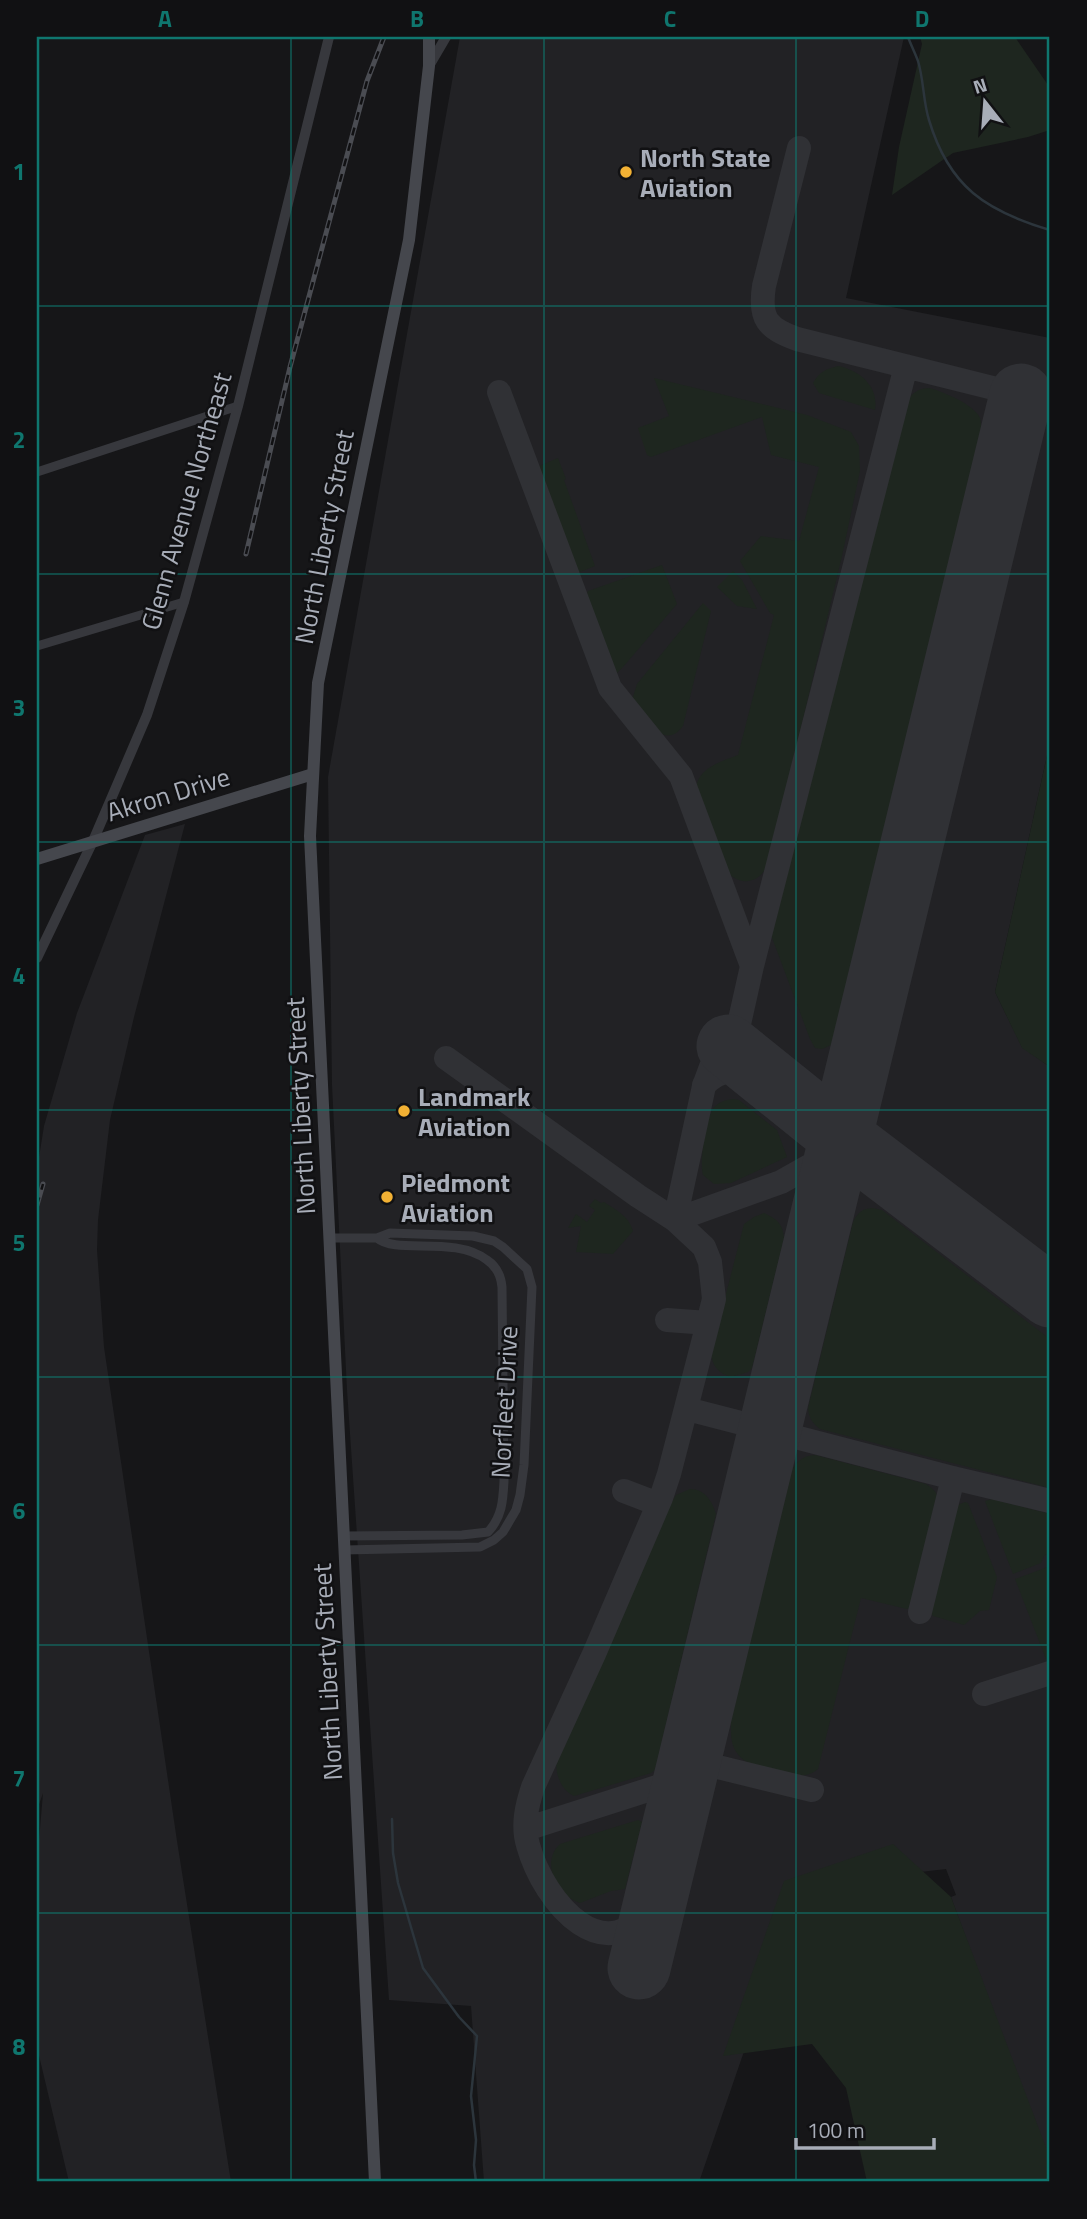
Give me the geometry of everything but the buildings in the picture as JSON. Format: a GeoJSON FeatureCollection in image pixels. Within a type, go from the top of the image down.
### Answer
{"type":"FeatureCollection","features":[{"type":"Feature","properties":{"kind":"main road","name":"North Liberty Street"},"geometry":{"type":"LineString","coordinates":[[375,2182],[310,836],[318,683],[409,240],[429,66],[429,37]]}},
{"type":"Feature","properties":{"kind":"main road","name":"Akron Drive"},"geometry":{"type":"LineString","coordinates":[[37,859],[313,774]]}},
{"type":"Feature","properties":{"kind":"street"},"geometry":{"type":"LineString","coordinates":[[429,66],[446,37]]}},
{"type":"Feature","properties":{"kind":"street","name":"Glenn Avenue Northeast"},"geometry":{"type":"LineString","coordinates":[[37,958],[93,841],[147,715],[184,602],[238,406],[329,38]]}},
{"type":"Feature","properties":{"kind":"street"},"geometry":{"type":"LineString","coordinates":[[37,472],[238,406]]}},
{"type":"Feature","properties":{"kind":"street"},"geometry":{"type":"LineString","coordinates":[[37,646],[184,602]]}},
{"type":"Feature","properties":{"kind":"street","name":"Norfleet Drive"},"geometry":{"type":"LineString","coordinates":[[329,1238],[377,1238],[390,1233],[484,1238],[503,1247],[527,1269],[532,1287],[520,1495],[516,1510],[503,1532],[484,1546],[344,1550]]}},
{"type":"Feature","properties":{"kind":"street","name":"Norfleet Drive"},"geometry":{"type":"LineString","coordinates":[[377,1238],[384,1244],[438,1245],[478,1253],[492,1264],[501,1280],[503,1505],[495,1524],[488,1532],[474,1535]]}},
{"type":"Feature","properties":{"kind":"street"},"geometry":{"type":"LineString","coordinates":[[398,1535],[398,1549]]}},
{"type":"Feature","properties":{"kind":"street"},"geometry":{"type":"LineString","coordinates":[[344,1536],[474,1535],[475,1547]]}},
{"type":"Feature","properties":{"kind":"shaded area"},"geometry":{"type":"Polygon","coordinates":[[[460,37],[904,37],[846,298],[1050,338],[1050,742],[995,992],[1022,1047],[1050,1067],[1050,2168],[951,1897],[956,1895],[946,1869],[801,1886],[699,2182],[484,2182],[471,2006],[389,2000],[347,1390],[332,1085],[328,777],[460,37]]]}},
{"type":"Feature","properties":{"kind":"shaded area"},"geometry":{"type":"Polygon","coordinates":[[[920,37],[1015,37],[1050,88],[1050,130],[953,153],[892,195],[899,147],[922,44],[920,37]]]}},
{"type":"Feature","properties":{"kind":"shaded area"},"geometry":{"type":"Polygon","coordinates":[[[838,366],[854,371],[866,381],[874,394],[875,410],[819,393],[813,383],[815,379],[830,368],[838,366]]]}},
{"type":"Feature","properties":{"kind":"shaded area"},"geometry":{"type":"Polygon","coordinates":[[[654,378],[807,415],[851,432],[859,446],[860,471],[842,556],[769,861],[765,870],[754,880],[741,881],[734,878],[722,866],[695,794],[696,785],[709,768],[738,755],[774,615],[770,613],[740,561],[761,536],[799,541],[819,467],[771,455],[762,417],[651,457],[647,455],[638,428],[669,416],[654,378]]]}},
{"type":"Feature","properties":{"kind":"shaded area"},"geometry":{"type":"Polygon","coordinates":[[[929,388],[950,395],[972,408],[980,418],[982,430],[839,1020],[831,1045],[822,1049],[815,1048],[771,935],[901,414],[914,393],[929,388]]]}},
{"type":"Feature","properties":{"kind":"shaded area"},"geometry":{"type":"Polygon","coordinates":[[[558,458],[595,566],[575,574],[537,467],[558,458]]]}},
{"type":"Feature","properties":{"kind":"shaded area"},"geometry":{"type":"Polygon","coordinates":[[[662,565],[677,604],[623,667],[617,673],[613,672],[585,598],[588,591],[662,565]]]}},
{"type":"Feature","properties":{"kind":"shaded area"},"geometry":{"type":"Polygon","coordinates":[[[733,571],[742,580],[757,609],[737,606],[717,587],[733,571]]]}},
{"type":"Feature","properties":{"kind":"shaded area"},"geometry":{"type":"Polygon","coordinates":[[[703,603],[711,611],[683,726],[676,733],[661,734],[648,722],[632,700],[637,684],[703,603]]]}},
{"type":"Feature","properties":{"kind":"shaded area"},"geometry":{"type":"Polygon","coordinates":[[[1050,742],[1050,1067],[1022,1048],[995,992],[1050,742]]]}},
{"type":"Feature","properties":{"kind":"shaded area"},"geometry":{"type":"Polygon","coordinates":[[[185,824],[110,1120],[97,1250],[104,1347],[177,1841],[231,2182],[69,2182],[37,2047],[37,1864],[43,1793],[37,1810],[37,1170],[44,1126],[77,1013],[145,835],[185,824]]]}},
{"type":"Feature","properties":{"kind":"shaded area"},"geometry":{"type":"Polygon","coordinates":[[[733,1099],[739,1100],[777,1130],[787,1157],[731,1183],[714,1184],[703,1175],[702,1169],[706,1131],[710,1114],[715,1107],[733,1099]]]}},
{"type":"Feature","properties":{"kind":"shaded area"},"geometry":{"type":"Polygon","coordinates":[[[595,1199],[622,1214],[633,1231],[613,1254],[576,1252],[581,1226],[568,1228],[576,1214],[587,1222],[595,1210],[589,1206],[595,1199]]]}},
{"type":"Feature","properties":{"kind":"shaded area"},"geometry":{"type":"Polygon","coordinates":[[[872,1208],[882,1210],[1050,1339],[1050,1488],[820,1429],[811,1420],[808,1408],[853,1222],[861,1212],[872,1208]]]}},
{"type":"Feature","properties":{"kind":"shaded area"},"geometry":{"type":"Polygon","coordinates":[[[764,1213],[778,1222],[784,1238],[752,1368],[748,1372],[731,1377],[716,1368],[711,1352],[744,1224],[764,1213]]]}},
{"type":"Feature","properties":{"kind":"shaded area"},"geometry":{"type":"Polygon","coordinates":[[[815,1455],[926,1484],[936,1493],[938,1501],[914,1606],[907,1609],[861,1598],[818,1769],[810,1774],[788,1776],[764,1771],[744,1760],[733,1746],[731,1720],[792,1470],[801,1459],[815,1455]]]}},
{"type":"Feature","properties":{"kind":"shaded area"},"geometry":{"type":"Polygon","coordinates":[[[690,1489],[700,1491],[707,1497],[716,1514],[655,1770],[574,1796],[565,1789],[559,1778],[557,1755],[670,1505],[676,1495],[690,1489]]]}},
{"type":"Feature","properties":{"kind":"shaded area"},"geometry":{"type":"Polygon","coordinates":[[[992,1499],[1050,1514],[1050,1552],[1044,1556],[1041,1563],[1013,1574],[985,1501],[992,1499]]]}},
{"type":"Feature","properties":{"kind":"shaded area"},"geometry":{"type":"Polygon","coordinates":[[[968,1503],[997,1577],[989,1610],[980,1611],[964,1625],[933,1616],[928,1609],[955,1506],[968,1503]]]}},
{"type":"Feature","properties":{"kind":"shaded area"},"geometry":{"type":"Polygon","coordinates":[[[1050,1566],[1050,1663],[1046,1659],[1015,1579],[1050,1566]]]}},
{"type":"Feature","properties":{"kind":"shaded area"},"geometry":{"type":"Polygon","coordinates":[[[638,1820],[642,1822],[625,1889],[611,1891],[580,1903],[564,1893],[551,1869],[554,1851],[560,1844],[638,1820]]]}},
{"type":"Feature","properties":{"kind":"shaded area"},"geometry":{"type":"Polygon","coordinates":[[[893,1844],[951,1897],[1050,2158],[1050,2182],[867,2182],[846,2088],[812,2044],[723,2056],[784,1881],[893,1844]]]}},
{"type":"Feature","properties":{"kind":"waterway"},"geometry":{"type":"LineString","coordinates":[[908,37],[918,61],[927,113],[947,163],[959,179],[989,205],[1027,223],[1050,230]]}},
{"type":"Feature","properties":{"kind":"waterway"},"geometry":{"type":"LineString","coordinates":[[392,1819],[393,1853],[398,1883],[423,1968],[459,2017],[477,2036],[471,2096],[476,2140],[476,2182]]}},
{"type":"Feature","properties":{"kind":"taxiway"},"geometry":{"type":"LineString","coordinates":[[799,148],[764,286],[763,307],[767,321],[778,331],[797,339],[1021,395]]}},
{"type":"Feature","properties":{"kind":"taxiway"},"geometry":{"type":"LineString","coordinates":[[655,1899],[637,1922],[618,1932],[598,1932],[580,1923],[548,1889],[536,1867],[526,1838],[526,1815],[533,1787],[594,1654],[669,1474],[714,1299],[710,1262],[704,1247],[675,1220],[704,1086],[711,1067],[737,1033],[906,366]]}},
{"type":"Feature","properties":{"kind":"taxiway"},"geometry":{"type":"LineString","coordinates":[[499,392],[610,688],[681,776],[752,966]]}},
{"type":"Feature","properties":{"kind":"taxiway"},"geometry":{"type":"LineString","coordinates":[[446,1058],[675,1220],[781,1182],[820,1160],[841,1137]]}},
{"type":"Feature","properties":{"kind":"taxiway"},"geometry":{"type":"LineString","coordinates":[[704,1085],[725,1072],[748,1071],[765,1075]]}},
{"type":"Feature","properties":{"kind":"taxiway"},"geometry":{"type":"LineString","coordinates":[[808,1171],[821,1167],[856,1167],[903,1183]]}},
{"type":"Feature","properties":{"kind":"taxiway"},"geometry":{"type":"LineString","coordinates":[[667,1320],[708,1323]]}},
{"type":"Feature","properties":{"kind":"taxiway"},"geometry":{"type":"LineString","coordinates":[[687,1409],[1050,1501]]}},
{"type":"Feature","properties":{"kind":"taxiway"},"geometry":{"type":"LineString","coordinates":[[920,1612],[953,1478]]}},
{"type":"Feature","properties":{"kind":"taxiway"},"geometry":{"type":"LineString","coordinates":[[624,1491],[658,1504]]}},
{"type":"Feature","properties":{"kind":"taxiway"},"geometry":{"type":"LineString","coordinates":[[984,1694],[1050,1673]]}},
{"type":"Feature","properties":{"kind":"taxiway"},"geometry":{"type":"LineString","coordinates":[[689,1760],[812,1790]]}},
{"type":"Feature","properties":{"kind":"taxiway"},"geometry":{"type":"LineString","coordinates":[[526,1829],[685,1778]]}},
{"type":"Feature","properties":{"kind":"runway"},"geometry":{"type":"LineString","coordinates":[[639,1968],[1021,395]]}},
{"type":"Feature","properties":{"kind":"runway"},"geometry":{"type":"LineString","coordinates":[[728,1046],[841,1137],[1050,1296]]}},
{"type":"Feature","properties":{"kind":"railway"},"geometry":{"type":"LineString","coordinates":[[246,554],[290,367],[367,81],[384,37]]}},
{"type":"Feature","properties":{"kind":"railway"},"geometry":{"type":"LineString","coordinates":[[37,1205],[43,1184]]}},
{"type":"Feature","properties":{"kind":"place","name":"North State Aviation"},"geometry":{"type":"Point","coordinates":[626,172]}},
{"type":"Feature","properties":{"kind":"place","name":"Landmark Aviation"},"geometry":{"type":"Point","coordinates":[404,1111]}},
{"type":"Feature","properties":{"kind":"place","name":"Piedmont Aviation"},"geometry":{"type":"Point","coordinates":[387,1197]}}]}
